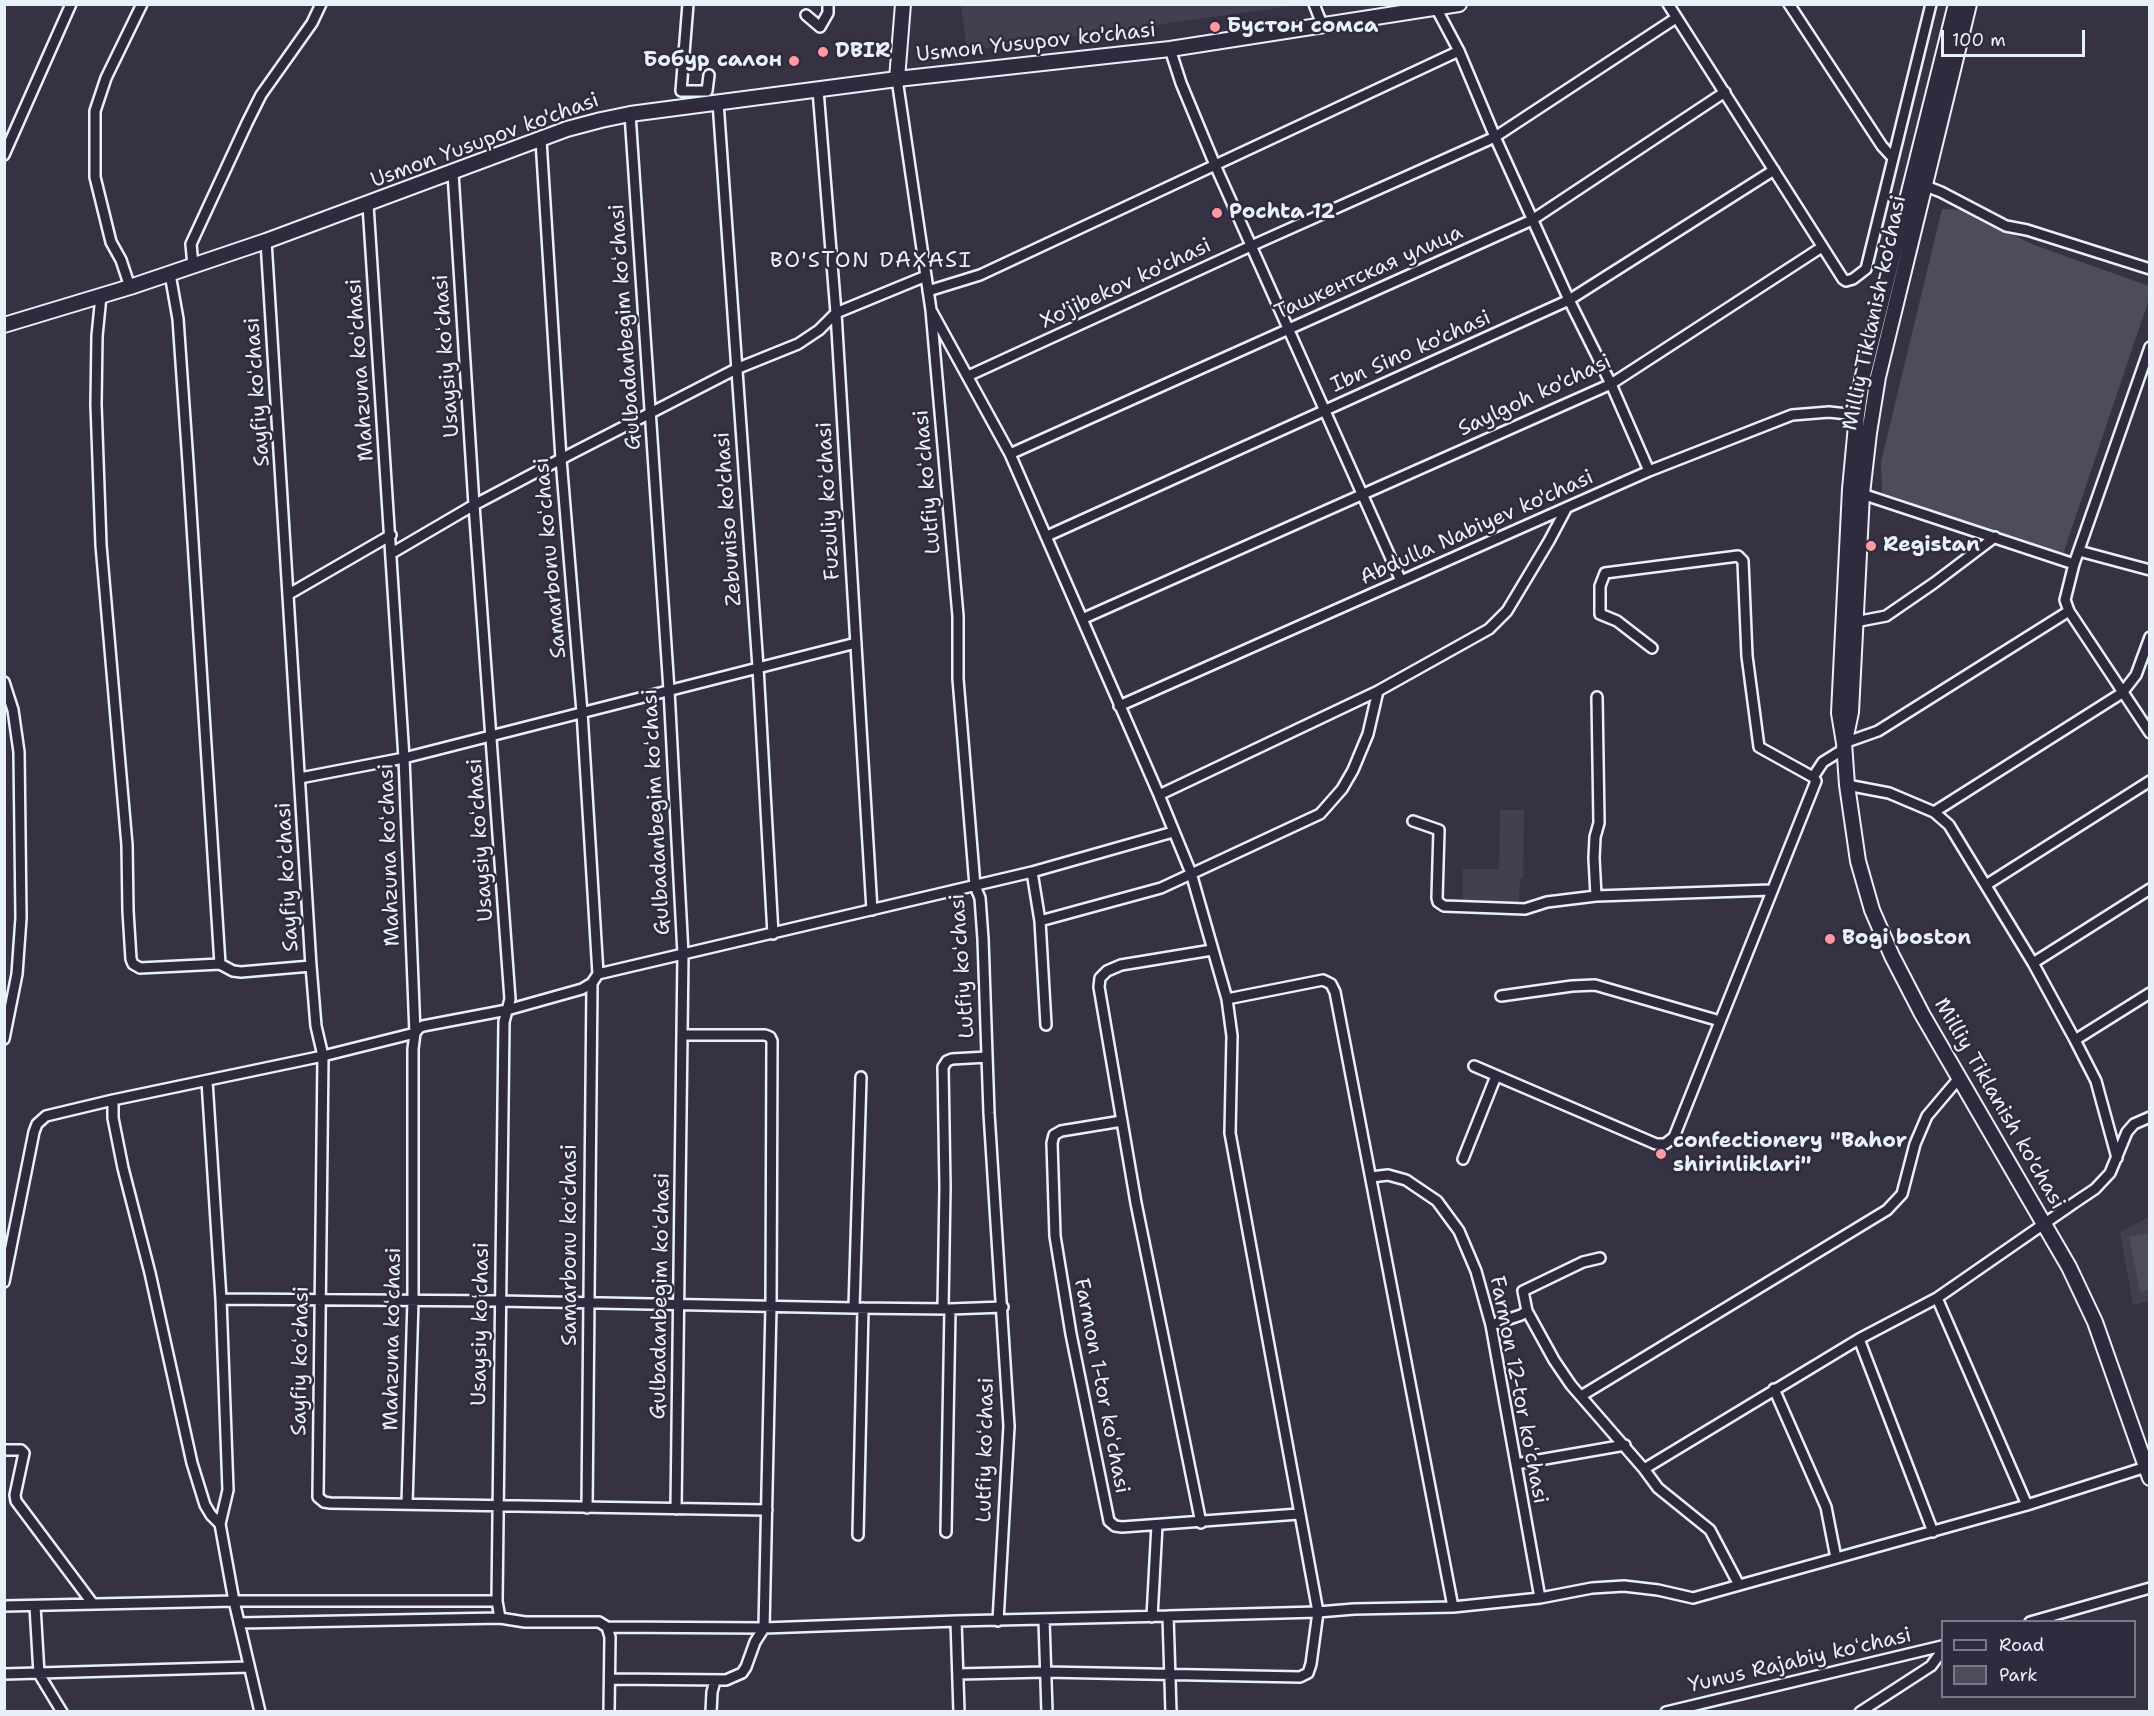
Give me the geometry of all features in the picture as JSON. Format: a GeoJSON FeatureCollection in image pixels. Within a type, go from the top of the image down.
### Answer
{"type":"FeatureCollection","features":[{"type":"Feature","properties":{"kind":"main road"},"geometry":{"type":"LineString","coordinates":[[897,80],[903,4]]}},
{"type":"Feature","properties":{"kind":"main road","name":"Usmon Yusupov ko'chasi"},"geometry":{"type":"LineString","coordinates":[[4,325],[130,287],[266,241],[368,205],[567,129],[630,114],[897,80],[1170,49],[1323,27],[1435,6],[1459,4]]}},
{"type":"Feature","properties":{"kind":"main road","name":"Milliy Tiklanish ko'chasi"},"geometry":{"type":"LineString","coordinates":[[1844,746],[1851,712],[1862,494],[1869,433],[1878,376],[1956,4]]}},
{"type":"Feature","properties":{"kind":"main road","name":"Milliy Tiklanish ko'chasi"},"geometry":{"type":"LineString","coordinates":[[1969,4],[1862,381],[1850,489],[1839,713],[1847,785],[1858,861],[1872,910],[1892,956],[1922,1014],[2045,1224],[2095,1322],[2148,1472]]}},
{"type":"Feature","properties":{"kind":"street"},"geometry":{"type":"LineString","coordinates":[[4,155],[71,4]]}},
{"type":"Feature","properties":{"kind":"street"},"geometry":{"type":"LineString","coordinates":[[130,287],[111,242],[95,177],[95,111],[106,78],[142,4]]}},
{"type":"Feature","properties":{"kind":"street"},"geometry":{"type":"LineString","coordinates":[[193,266],[191,244],[261,94],[312,23],[321,4]]}},
{"type":"Feature","properties":{"kind":"street"},"geometry":{"type":"LineString","coordinates":[[688,4],[681,91],[707,91],[709,75]]}},
{"type":"Feature","properties":{"kind":"street"},"geometry":{"type":"LineString","coordinates":[[806,15],[820,27],[828,13],[828,4]]}},
{"type":"Feature","properties":{"kind":"street"},"geometry":{"type":"LineString","coordinates":[[1314,4],[1323,27]]}},
{"type":"Feature","properties":{"kind":"street"},"geometry":{"type":"LineString","coordinates":[[1668,4],[1842,279],[1850,281],[1866,269],[1931,4]]}},
{"type":"Feature","properties":{"kind":"street"},"geometry":{"type":"LineString","coordinates":[[1790,4],[1882,146],[1893,158]]}},
{"type":"Feature","properties":{"kind":"street"},"geometry":{"type":"LineString","coordinates":[[1435,6],[1459,51],[1532,220],[1611,384],[1649,471]]}},
{"type":"Feature","properties":{"kind":"street","name":"Xo'jibekov ko'chasi"},"geometry":{"type":"LineString","coordinates":[[968,376],[1495,137],[1676,18]]}},
{"type":"Feature","properties":{"kind":"street"},"geometry":{"type":"LineString","coordinates":[[1170,49],[1181,83],[1215,165],[1401,581]]}},
{"type":"Feature","properties":{"kind":"street"},"geometry":{"type":"LineString","coordinates":[[928,291],[980,274],[1459,51]]}},
{"type":"Feature","properties":{"kind":"street","name":"Lutfiy koʻchasi"},"geometry":{"type":"LineString","coordinates":[[897,80],[931,310],[958,616],[958,679],[975,886],[980,898],[989,1113],[1009,1426],[998,1621]]}},
{"type":"Feature","properties":{"kind":"street","name":"Fuzuliy koʻchasi"},"geometry":{"type":"LineString","coordinates":[[818,90],[836,313],[872,910]]}},
{"type":"Feature","properties":{"kind":"street","name":"Ташкентская улица"},"geometry":{"type":"LineString","coordinates":[[1010,454],[1532,220],[1725,92]]}},
{"type":"Feature","properties":{"kind":"street","name":"Zebuniso ko'chasi"},"geometry":{"type":"LineString","coordinates":[[718,102],[758,667],[773,934]]}},
{"type":"Feature","properties":{"kind":"street","name":"Gulbadanbegim koʻchasi"},"geometry":{"type":"LineString","coordinates":[[630,114],[669,690],[683,954],[676,1509]]}},
{"type":"Feature","properties":{"kind":"street","name":"Samarbonu koʻchasi"},"geometry":{"type":"LineString","coordinates":[[541,140],[561,459],[582,712],[598,974]]}},
{"type":"Feature","properties":{"kind":"street","name":"Ibn Sino ko'chasi"},"geometry":{"type":"LineString","coordinates":[[1047,536],[1569,300],[1774,170]]}},
{"type":"Feature","properties":{"kind":"street","name":"Usaysiy koʻchasi"},"geometry":{"type":"LineString","coordinates":[[453,173],[474,505],[510,999],[504,1022],[499,1301],[496,1601],[500,1618]]}},
{"type":"Feature","properties":{"kind":"street"},"geometry":{"type":"LineString","coordinates":[[1919,183],[2006,226],[2027,230],[2150,269]]}},
{"type":"Feature","properties":{"kind":"street","name":"Mahzuna koʻchasi"},"geometry":{"type":"LineString","coordinates":[[368,205],[404,758],[415,1033],[413,1049],[413,1300],[407,1504]]}},
{"type":"Feature","properties":{"kind":"street","name":"Sayfiy koʻchasi"},"geometry":{"type":"LineString","coordinates":[[266,241],[311,966],[316,1026],[323,1056],[317,1494],[321,1500],[330,1503],[407,1504]]}},
{"type":"Feature","properties":{"kind":"street","name":"Saylgoh ko'chasi"},"geometry":{"type":"LineString","coordinates":[[1082,619],[1611,384],[1822,247]]}},
{"type":"Feature","properties":{"kind":"street"},"geometry":{"type":"LineString","coordinates":[[170,274],[177,319],[187,441],[220,964]]}},
{"type":"Feature","properties":{"kind":"street"},"geometry":{"type":"LineString","coordinates":[[392,553],[474,505],[561,459],[736,369],[798,344],[810,337],[836,313],[926,276]]}},
{"type":"Feature","properties":{"kind":"street"},"geometry":{"type":"LineString","coordinates":[[101,296],[97,336],[96,404],[100,545],[127,844],[131,959],[136,967],[145,969],[220,964],[233,971],[241,972],[311,966]]}},
{"type":"Feature","properties":{"kind":"street"},"geometry":{"type":"LineString","coordinates":[[931,310],[1010,454],[1191,873],[1227,999],[1232,1036],[1230,1133],[1318,1612],[1311,1664],[1308,1673],[1300,1677],[1170,1673],[958,1674]]}},
{"type":"Feature","properties":{"kind":"street"},"geometry":{"type":"LineString","coordinates":[[2150,347],[2074,564],[2066,596],[2069,611],[2150,733]]}},
{"type":"Feature","properties":{"kind":"street","name":"Abdulla Nabiyev ko'chasi"},"geometry":{"type":"LineString","coordinates":[[1119,706],[1649,471],[1792,415],[1829,412],[1857,415]]}},
{"type":"Feature","properties":{"kind":"street"},"geometry":{"type":"LineString","coordinates":[[1862,494],[2074,564]]}},
{"type":"Feature","properties":{"kind":"street"},"geometry":{"type":"LineString","coordinates":[[1159,795],[1378,691],[1489,629],[1507,611],[1566,509]]}},
{"type":"Feature","properties":{"kind":"street"},"geometry":{"type":"LineString","coordinates":[[289,594],[391,535]]}},
{"type":"Feature","properties":{"kind":"street"},"geometry":{"type":"LineString","coordinates":[[1856,622],[1886,616],[1995,537]]}},
{"type":"Feature","properties":{"kind":"street"},"geometry":{"type":"LineString","coordinates":[[2079,551],[2150,570]]}},
{"type":"Feature","properties":{"kind":"street"},"geometry":{"type":"LineString","coordinates":[[1474,1066],[1656,1144],[1665,1144],[1674,1137],[1816,781],[1813,777],[1759,747],[1747,656],[1743,561],[1738,556],[1605,573],[1600,586],[1600,614],[1617,621],[1652,648]]}},
{"type":"Feature","properties":{"kind":"street"},"geometry":{"type":"LineString","coordinates":[[1813,777],[1823,762],[1844,746],[1878,731],[2069,611]]}},
{"type":"Feature","properties":{"kind":"street"},"geometry":{"type":"LineString","coordinates":[[1934,812],[2122,693],[2136,675],[2150,637]]}},
{"type":"Feature","properties":{"kind":"street"},"geometry":{"type":"LineString","coordinates":[[300,778],[404,758],[856,643]]}},
{"type":"Feature","properties":{"kind":"street"},"geometry":{"type":"LineString","coordinates":[[4,682],[14,710],[18,752],[21,918],[17,974],[4,1039]]}},
{"type":"Feature","properties":{"kind":"street"},"geometry":{"type":"LineString","coordinates":[[1040,921],[1161,888],[1320,814],[1342,789],[1353,770],[1368,734],[1378,691]]}},
{"type":"Feature","properties":{"kind":"street"},"geometry":{"type":"LineString","coordinates":[[1596,896],[1594,858],[1595,837],[1599,823],[1597,697]]}},
{"type":"Feature","properties":{"kind":"street"},"geometry":{"type":"LineString","coordinates":[[1986,885],[2150,781]]}},
{"type":"Feature","properties":{"kind":"street"},"geometry":{"type":"LineString","coordinates":[[1847,785],[1889,793],[1934,812],[1949,825],[2033,963],[2096,1081],[2117,1158]]}},
{"type":"Feature","properties":{"kind":"street"},"geometry":{"type":"LineString","coordinates":[[1413,822],[1439,830],[1437,898],[1438,902],[1444,906],[1525,909],[1547,902],[1596,896],[1772,890]]}},
{"type":"Feature","properties":{"kind":"street"},"geometry":{"type":"LineString","coordinates":[[4,1282],[34,1132],[37,1124],[46,1116],[323,1056],[415,1033],[423,1026],[507,1010],[582,989],[592,983],[598,974],[1032,872],[1173,832]]}},
{"type":"Feature","properties":{"kind":"street"},"geometry":{"type":"LineString","coordinates":[[1032,872],[1040,921],[1046,1025]]}},
{"type":"Feature","properties":{"kind":"street"},"geometry":{"type":"LineString","coordinates":[[2033,963],[2150,889]]}},
{"type":"Feature","properties":{"kind":"street"},"geometry":{"type":"LineString","coordinates":[[1201,1523],[1136,1203],[1099,987],[1100,978],[1107,971],[1120,965],[1212,950]]}},
{"type":"Feature","properties":{"kind":"street"},"geometry":{"type":"LineString","coordinates":[[1227,999],[1323,980],[1331,984],[1335,992],[1453,1607]]}},
{"type":"Feature","properties":{"kind":"street","name":"Samarbonu koʻchasi"},"geometry":{"type":"LineString","coordinates":[[587,1508],[592,983]]}},
{"type":"Feature","properties":{"kind":"street"},"geometry":{"type":"LineString","coordinates":[[1501,996],[1572,986],[1595,986],[1720,1021]]}},
{"type":"Feature","properties":{"kind":"street"},"geometry":{"type":"LineString","coordinates":[[2075,1040],[2150,993]]}},
{"type":"Feature","properties":{"kind":"street"},"geometry":{"type":"LineString","coordinates":[[610,1679],[726,1680],[742,1673],[747,1667],[755,1642],[764,1628],[771,1306],[772,1041],[765,1035],[682,1035]]}},
{"type":"Feature","properties":{"kind":"street"},"geometry":{"type":"LineString","coordinates":[[946,1532],[943,1067],[947,1061],[952,1059],[987,1057]]}},
{"type":"Feature","properties":{"kind":"street"},"geometry":{"type":"LineString","coordinates":[[858,1535],[861,1077]]}},
{"type":"Feature","properties":{"kind":"street"},"geometry":{"type":"LineString","coordinates":[[1463,1159],[1497,1077]]}},
{"type":"Feature","properties":{"kind":"street"},"geometry":{"type":"LineString","coordinates":[[1581,1396],[1887,1210],[1902,1194],[1923,1123],[1944,1094],[1960,1077]]}},
{"type":"Feature","properties":{"kind":"street"},"geometry":{"type":"LineString","coordinates":[[207,1081],[220,1299],[228,1490],[220,1524],[234,1602],[260,1712]]}},
{"type":"Feature","properties":{"kind":"street"},"geometry":{"type":"LineString","coordinates":[[113,1100],[113,1118],[123,1168],[150,1273],[192,1463],[205,1505],[220,1524]]}},
{"type":"Feature","properties":{"kind":"street"},"geometry":{"type":"LineString","coordinates":[[1644,1468],[1859,1339],[1937,1298],[2045,1224],[2104,1181],[2110,1173],[2127,1132],[2134,1124],[2150,1117]]}},
{"type":"Feature","properties":{"kind":"street","name":"Farmon 1-tor koʻchasi"},"geometry":{"type":"LineString","coordinates":[[1122,1121],[1061,1131],[1054,1135],[1052,1143],[1055,1236],[1071,1334],[1109,1521],[1115,1526],[1122,1527],[1157,1526],[1299,1514]]}},
{"type":"Feature","properties":{"kind":"street","name":"Farmon 12-tor koʻchasi"},"geometry":{"type":"LineString","coordinates":[[1371,1178],[1388,1175],[1406,1180],[1437,1201],[1459,1231],[1476,1271],[1491,1325],[1540,1598]]}},
{"type":"Feature","properties":{"kind":"street"},"geometry":{"type":"LineString","coordinates":[[1600,1258],[1583,1262],[1523,1291],[1527,1311],[1554,1360],[1581,1396],[1625,1445],[1658,1488],[1710,1530],[1739,1585]]}},
{"type":"Feature","properties":{"kind":"street"},"geometry":{"type":"LineString","coordinates":[[1937,1298],[2027,1505]]}},
{"type":"Feature","properties":{"kind":"street"},"geometry":{"type":"LineString","coordinates":[[220,1299],[499,1301],[946,1309],[1003,1307]]}},
{"type":"Feature","properties":{"kind":"street"},"geometry":{"type":"LineString","coordinates":[[1491,1325],[1521,1316],[1527,1311]]}},
{"type":"Feature","properties":{"kind":"street"},"geometry":{"type":"LineString","coordinates":[[1859,1339],[1933,1532]]}},
{"type":"Feature","properties":{"kind":"street"},"geometry":{"type":"LineString","coordinates":[[1774,1389],[1826,1507],[1836,1558]]}},
{"type":"Feature","properties":{"kind":"street"},"geometry":{"type":"LineString","coordinates":[[1516,1464],[1625,1445]]}},
{"type":"Feature","properties":{"kind":"street"},"geometry":{"type":"LineString","coordinates":[[4,1450],[21,1450],[24,1453],[15,1495],[16,1501],[93,1604]]}},
{"type":"Feature","properties":{"kind":"street"},"geometry":{"type":"LineString","coordinates":[[239,1623],[500,1618],[525,1622],[599,1622],[607,1627],[764,1628],[1453,1607],[1540,1598],[1592,1588],[1624,1586],[1658,1590],[1693,1598],[2148,1472]]}},
{"type":"Feature","properties":{"kind":"street"},"geometry":{"type":"LineString","coordinates":[[407,1504],[767,1510]]}},
{"type":"Feature","properties":{"kind":"street"},"geometry":{"type":"LineString","coordinates":[[1152,1617],[1157,1526]]}},
{"type":"Feature","properties":{"kind":"street"},"geometry":{"type":"LineString","coordinates":[[2037,1620],[2150,1588]]}},
{"type":"Feature","properties":{"kind":"street"},"geometry":{"type":"LineString","coordinates":[[4,1606],[496,1601]]}},
{"type":"Feature","properties":{"kind":"street"},"geometry":{"type":"LineString","coordinates":[[35,1606],[39,1674],[62,1712]]}},
{"type":"Feature","properties":{"kind":"street"},"geometry":{"type":"LineString","coordinates":[[1168,1616],[1171,1712]]}},
{"type":"Feature","properties":{"kind":"street"},"geometry":{"type":"LineString","coordinates":[[1044,1620],[1047,1712]]}},
{"type":"Feature","properties":{"kind":"street"},"geometry":{"type":"LineString","coordinates":[[956,1621],[960,1712]]}},
{"type":"Feature","properties":{"kind":"street"},"geometry":{"type":"LineString","coordinates":[[607,1627],[610,1637],[609,1712]]}},
{"type":"Feature","properties":{"kind":"street","name":"Yunus Rajabiy koʻchasi"},"geometry":{"type":"LineString","coordinates":[[1666,1712],[1941,1646]]}},
{"type":"Feature","properties":{"kind":"street"},"geometry":{"type":"LineString","coordinates":[[1860,1712],[1931,1666],[1941,1652]]}},
{"type":"Feature","properties":{"kind":"street"},"geometry":{"type":"LineString","coordinates":[[4,1674],[249,1667]]}},
{"type":"Feature","properties":{"kind":"street"},"geometry":{"type":"LineString","coordinates":[[711,1712],[715,1681]]}},
{"type":"Feature","properties":{"kind":"shaded area"},"geometry":{"type":"Polygon","coordinates":[[[961,4],[1299,5],[967,51],[961,4]]]}},
{"type":"Feature","properties":{"kind":"shaded area"},"geometry":{"type":"Polygon","coordinates":[[[1500,810],[1524,810],[1523,879],[1520,879],[1519,902],[1463,901],[1463,869],[1499,869],[1500,810]]]}},
{"type":"Feature","properties":{"kind":"shaded area"},"geometry":{"type":"Polygon","coordinates":[[[2149,1217],[2149,1301],[2133,1305],[2120,1232],[2149,1217]]]}},
{"type":"Feature","properties":{"kind":"green space"},"geometry":{"type":"Polygon","coordinates":[[[1942,209],[1963,210],[2034,245],[2149,286],[2149,299],[2063,554],[1882,493],[1881,462],[1942,209]]]}},
{"type":"Feature","properties":{"kind":"green space"},"geometry":{"type":"Polygon","coordinates":[[[2149,1233],[2149,1290],[2140,1292],[2129,1237],[2149,1233]]]}},
{"type":"Feature","properties":{"kind":"place","name":"Бустон сомса"},"geometry":{"type":"Point","coordinates":[1215,27]}},
{"type":"Feature","properties":{"kind":"place","name":"DBIR"},"geometry":{"type":"Point","coordinates":[823,52]}},
{"type":"Feature","properties":{"kind":"place","name":"Бобур салон"},"geometry":{"type":"Point","coordinates":[794,61]}},
{"type":"Feature","properties":{"kind":"place","name":"Pochta 12"},"geometry":{"type":"Point","coordinates":[1217,213]}},
{"type":"Feature","properties":{"kind":"place","name":"Registan"},"geometry":{"type":"Point","coordinates":[1871,546]}},
{"type":"Feature","properties":{"kind":"place","name":"Bogi boston"},"geometry":{"type":"Point","coordinates":[1830,939]}},
{"type":"Feature","properties":{"kind":"place","name":"confectionery \"Bahor shirinliklari\""},"geometry":{"type":"Point","coordinates":[1661,1154]}},
{"type":"Feature","properties":{"kind":"district","name":"BO'STON DAXASI"},"geometry":{"type":"Point","coordinates":[871,261]}}]}
